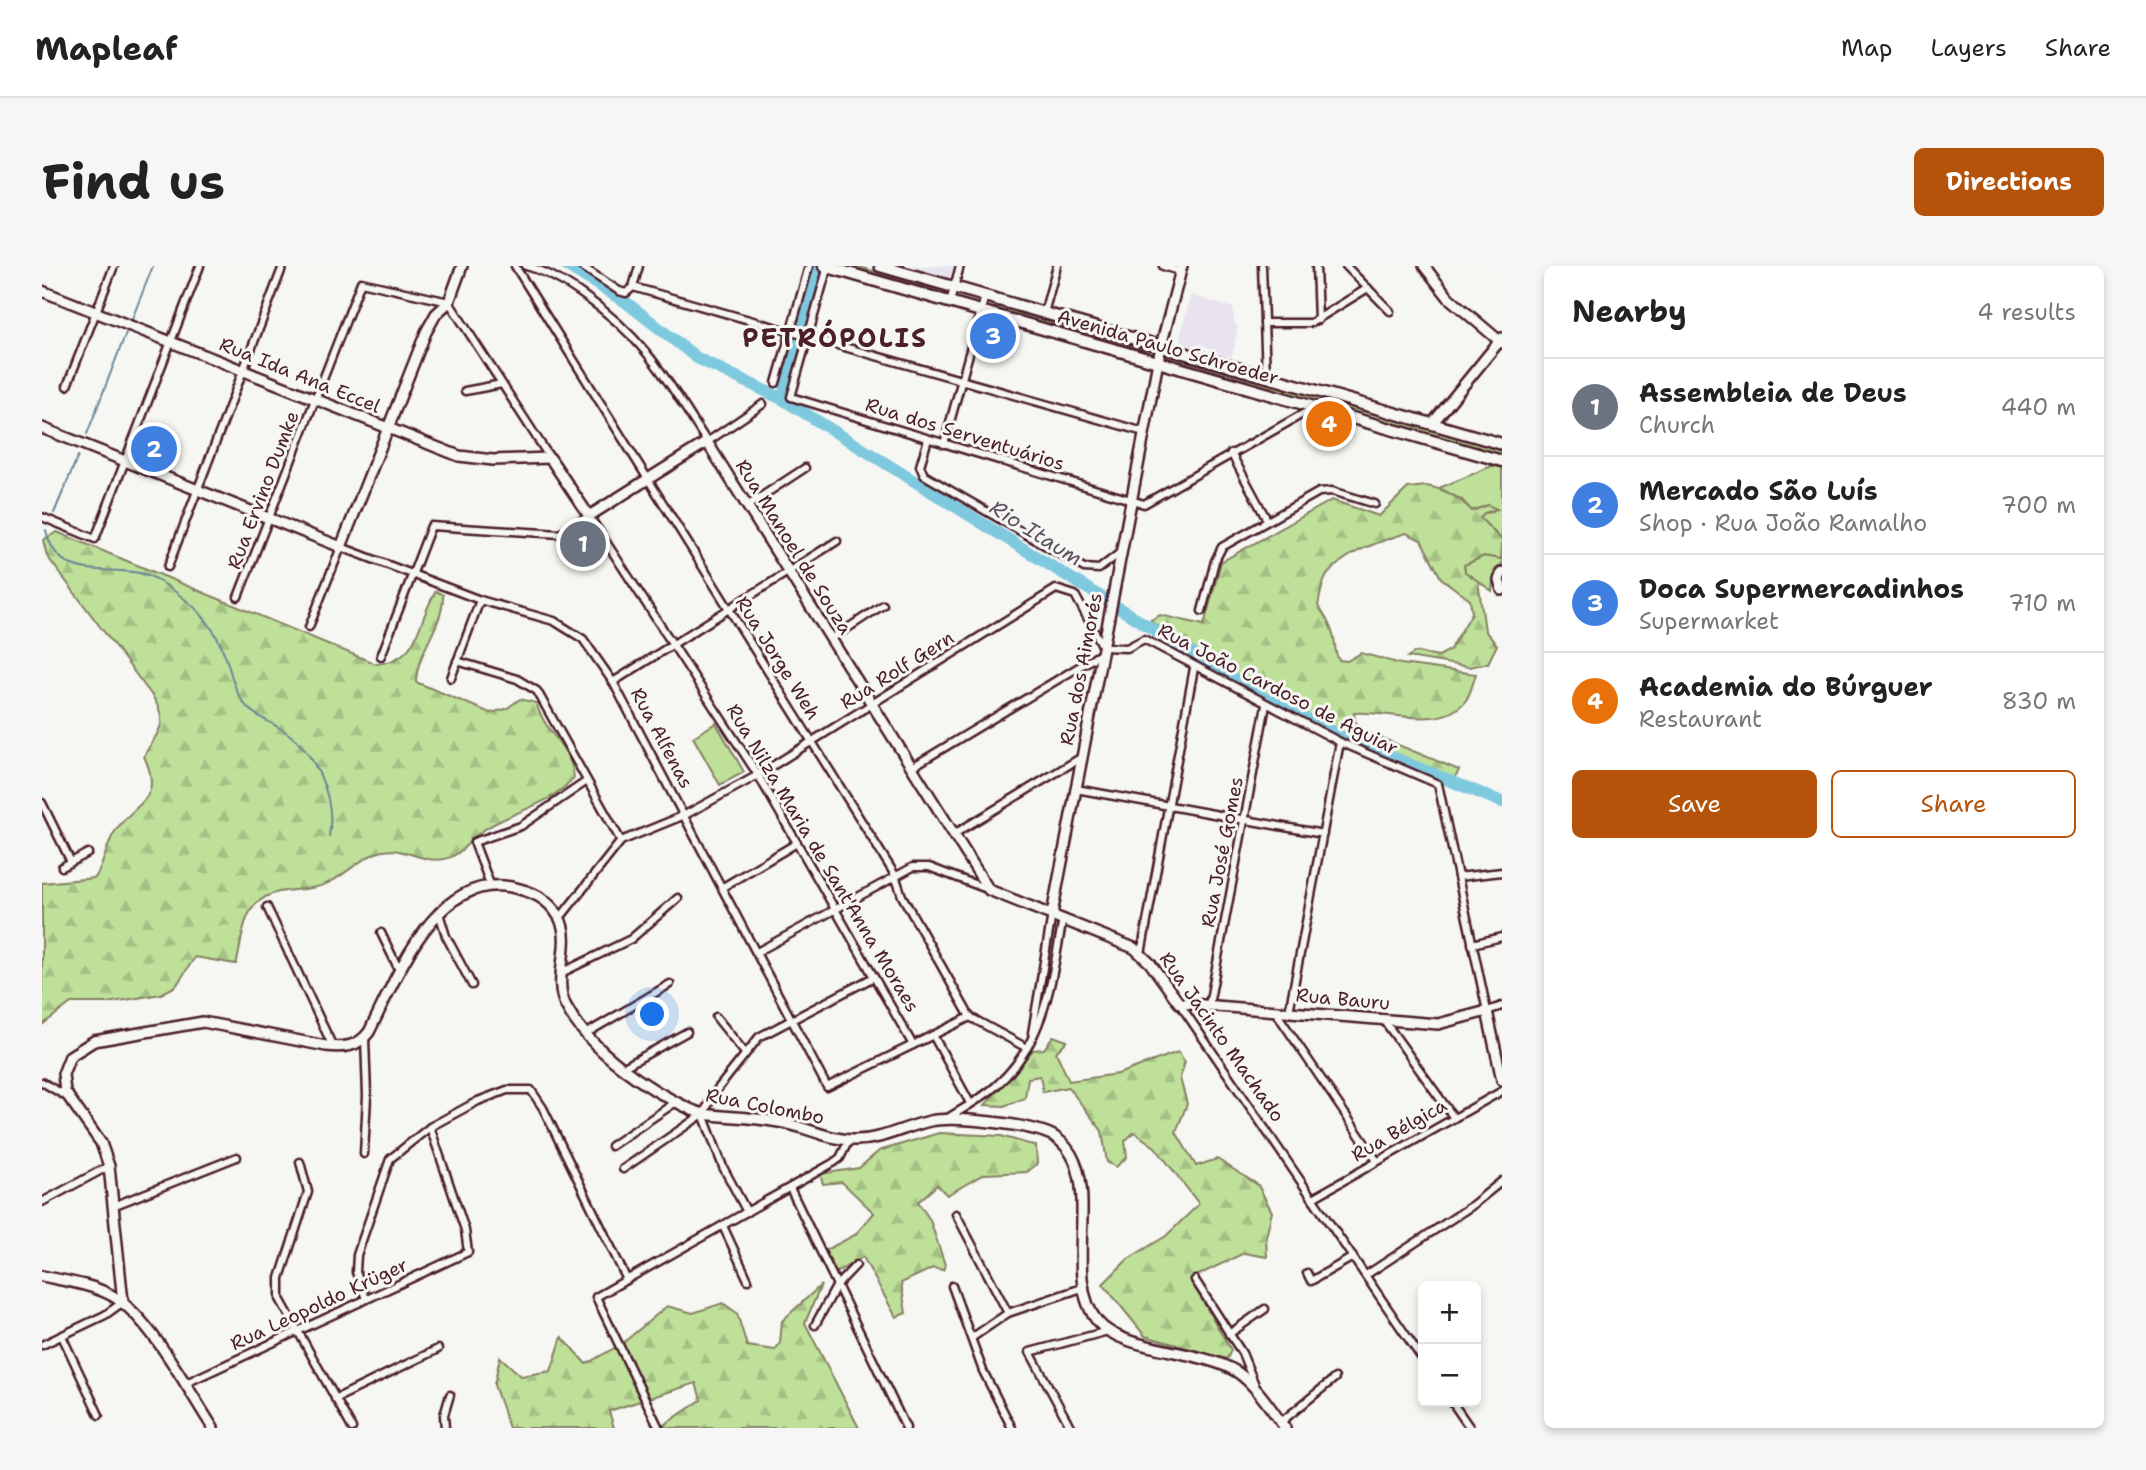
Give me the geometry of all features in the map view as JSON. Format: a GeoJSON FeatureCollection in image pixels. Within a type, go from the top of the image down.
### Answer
{"type":"FeatureCollection","features":[{"type":"Feature","properties":{"kind":"main road","name":"Avenida Paulo Schroeder"},"geometry":{"type":"LineString","coordinates":[[827,266],[1502,461]]}},
{"type":"Feature","properties":{"kind":"main road","name":"Avenida Paulo Schroeder"},"geometry":{"type":"LineString","coordinates":[[880,266],[1502,444]]}},
{"type":"Feature","properties":{"kind":"street"},"geometry":{"type":"LineString","coordinates":[[66,386],[114,266]]}},
{"type":"Feature","properties":{"kind":"street"},"geometry":{"type":"LineString","coordinates":[[42,527],[44,518],[95,539],[200,266]]}},
{"type":"Feature","properties":{"kind":"street"},"geometry":{"type":"LineString","coordinates":[[167,567],[284,266]]}},
{"type":"Feature","properties":{"kind":"street"},"geometry":{"type":"LineString","coordinates":[[309,627],[431,321],[449,302],[462,266]]}},
{"type":"Feature","properties":{"kind":"street","name":"Rua Jorge Weh"},"geometry":{"type":"LineString","coordinates":[[514,266],[895,875],[902,896],[970,1017]]}},
{"type":"Feature","properties":{"kind":"street","name":"Rua Manoel de Souza"},"geometry":{"type":"LineString","coordinates":[[526,266],[566,283],[633,334],[660,369],[989,890]]}},
{"type":"Feature","properties":{"kind":"street"},"geometry":{"type":"LineString","coordinates":[[581,266],[626,293],[633,287],[639,266]]}},
{"type":"Feature","properties":{"kind":"street"},"geometry":{"type":"LineString","coordinates":[[775,383],[809,266]]}},
{"type":"Feature","properties":{"kind":"street"},"geometry":{"type":"LineString","coordinates":[[808,336],[827,266]]}},
{"type":"Feature","properties":{"kind":"street"},"geometry":{"type":"LineString","coordinates":[[950,302],[960,266]]}},
{"type":"Feature","properties":{"kind":"street"},"geometry":{"type":"LineString","coordinates":[[1044,313],[1057,266]]}},
{"type":"Feature","properties":{"kind":"street"},"geometry":{"type":"LineString","coordinates":[[1163,266],[1181,268]]}},
{"type":"Feature","properties":{"kind":"street"},"geometry":{"type":"LineString","coordinates":[[1262,266],[1266,376]]}},
{"type":"Feature","properties":{"kind":"street"},"geometry":{"type":"LineString","coordinates":[[1316,266],[1318,320]]}},
{"type":"Feature","properties":{"kind":"street"},"geometry":{"type":"LineString","coordinates":[[1346,266],[1390,311]]}},
{"type":"Feature","properties":{"kind":"street"},"geometry":{"type":"LineString","coordinates":[[1424,266],[1449,298],[1501,341],[1432,424]]}},
{"type":"Feature","properties":{"kind":"street","name":"Rua dos Aimorés"},"geometry":{"type":"LineString","coordinates":[[1031,1039],[1052,914],[1160,346],[1181,268]]}},
{"type":"Feature","properties":{"kind":"street","name":"Rua Ervino Dumke"},"geometry":{"type":"LineString","coordinates":[[238,597],[361,282],[449,302]]}},
{"type":"Feature","properties":{"kind":"street"},"geometry":{"type":"LineString","coordinates":[[633,287],[1144,432]]}},
{"type":"Feature","properties":{"kind":"street"},"geometry":{"type":"LineString","coordinates":[[1264,323],[1302,325],[1318,320],[1368,288]]}},
{"type":"Feature","properties":{"kind":"street","name":"Rua Ida Ana Eccel"},"geometry":{"type":"LineString","coordinates":[[42,291],[315,400],[472,459],[550,457]]}},
{"type":"Feature","properties":{"kind":"street"},"geometry":{"type":"LineString","coordinates":[[944,444],[985,296]]}},
{"type":"Feature","properties":{"kind":"street","name":"Rua Nilza Maria de Sant'Anna Moraes"},"geometry":{"type":"LineString","coordinates":[[449,302],[758,775],[913,1045]]}},
{"type":"Feature","properties":{"kind":"street","name":"Rua dos Serventuários"},"geometry":{"type":"LineString","coordinates":[[808,336],[791,397],[1131,500]]}},
{"type":"Feature","properties":{"kind":"street"},"geometry":{"type":"LineString","coordinates":[[465,391],[502,384]]}},
{"type":"Feature","properties":{"kind":"street"},"geometry":{"type":"LineString","coordinates":[[381,656],[430,526],[560,534],[763,404]]}},
{"type":"Feature","properties":{"kind":"street"},"geometry":{"type":"LineString","coordinates":[[1131,500],[1144,504],[1315,407]]}},
{"type":"Feature","properties":{"kind":"street"},"geometry":{"type":"LineString","coordinates":[[42,428],[341,547]]}},
{"type":"Feature","properties":{"kind":"street"},"geometry":{"type":"LineString","coordinates":[[928,439],[920,466],[924,475],[1084,568],[1099,569],[1121,552]]}},
{"type":"Feature","properties":{"kind":"street"},"geometry":{"type":"LineString","coordinates":[[1231,453],[1267,520]]}},
{"type":"Feature","properties":{"kind":"street"},"geometry":{"type":"LineString","coordinates":[[747,506],[805,468]]}},
{"type":"Feature","properties":{"kind":"street"},"geometry":{"type":"LineString","coordinates":[[1202,611],[1214,561],[1222,547],[1267,520],[1326,491],[1375,504]]}},
{"type":"Feature","properties":{"kind":"street"},"geometry":{"type":"LineString","coordinates":[[613,682],[837,541]]}},
{"type":"Feature","properties":{"kind":"street","name":"Rua Alfenas"},"geometry":{"type":"LineString","coordinates":[[341,547],[480,600],[527,611],[572,631],[598,657],[613,682],[827,1087],[913,1045]]}},
{"type":"Feature","properties":{"kind":"street"},"geometry":{"type":"LineString","coordinates":[[1502,572],[1499,580],[1502,590]]}},
{"type":"Feature","properties":{"kind":"street","name":"Rua Rolf Gern"},"geometry":{"type":"LineString","coordinates":[[559,918],[621,841],[685,815],[758,775],[1056,589],[1075,595],[1102,650]]}},
{"type":"Feature","properties":{"kind":"street"},"geometry":{"type":"LineString","coordinates":[[450,678],[480,600]]}},
{"type":"Feature","properties":{"kind":"street"},"geometry":{"type":"LineString","coordinates":[[831,639],[883,605]]}},
{"type":"Feature","properties":{"kind":"street","name":"Rua João Cardoso de Aguiar"},"geometry":{"type":"LineString","coordinates":[[1102,650],[1127,648],[1144,639],[1340,742],[1438,785],[1458,877]]}},
{"type":"Feature","properties":{"kind":"street"},"geometry":{"type":"LineString","coordinates":[[912,767],[1102,650]]}},
{"type":"Feature","properties":{"kind":"street"},"geometry":{"type":"LineString","coordinates":[[457,661],[517,678],[537,691],[621,841]]}},
{"type":"Feature","properties":{"kind":"street"},"geometry":{"type":"LineString","coordinates":[[1141,954],[1195,668]]}},
{"type":"Feature","properties":{"kind":"street","name":"Rua José Gomes"},"geometry":{"type":"LineString","coordinates":[[1209,1005],[1266,705]]}},
{"type":"Feature","properties":{"kind":"street"},"geometry":{"type":"LineString","coordinates":[[1289,1012],[1340,742]]}},
{"type":"Feature","properties":{"kind":"street"},"geometry":{"type":"LineString","coordinates":[[954,834],[1082,757]]}},
{"type":"Feature","properties":{"kind":"street"},"geometry":{"type":"LineString","coordinates":[[490,884],[474,842],[521,825],[587,781]]}},
{"type":"Feature","properties":{"kind":"street"},"geometry":{"type":"LineString","coordinates":[[1076,789],[1323,834]]}},
{"type":"Feature","properties":{"kind":"street"},"geometry":{"type":"LineString","coordinates":[[42,803],[71,862]]}},
{"type":"Feature","properties":{"kind":"street"},"geometry":{"type":"LineString","coordinates":[[723,887],[797,843]]}},
{"type":"Feature","properties":{"kind":"street"},"geometry":{"type":"LineString","coordinates":[[62,867],[88,853]]}},
{"type":"Feature","properties":{"kind":"street","name":"Rua Jacinto Machado"},"geometry":{"type":"LineString","coordinates":[[757,953],[895,875],[913,867],[929,867],[1112,937],[1141,954],[1179,1003],[1418,1353]]}},
{"type":"Feature","properties":{"kind":"street"},"geometry":{"type":"LineString","coordinates":[[1502,872],[1458,877],[1502,1080]]}},
{"type":"Feature","properties":{"kind":"street"},"geometry":{"type":"LineString","coordinates":[[122,1302],[109,1166],[101,1143],[67,1097],[62,1080],[70,1056],[83,1046],[108,1038],[209,1022],[334,1047],[352,1046],[365,1038],[420,936],[439,913],[467,892],[490,884],[538,895],[559,918]]}},
{"type":"Feature","properties":{"kind":"street"},"geometry":{"type":"LineString","coordinates":[[561,973],[631,939],[678,898]]}},
{"type":"Feature","properties":{"kind":"street"},"geometry":{"type":"LineString","coordinates":[[267,907],[334,1047]]}},
{"type":"Feature","properties":{"kind":"street"},"geometry":{"type":"LineString","coordinates":[[439,913],[446,936],[472,985]]}},
{"type":"Feature","properties":{"kind":"street","name":"Rua Colombo"},"geometry":{"type":"LineString","coordinates":[[559,918],[564,939],[561,991],[566,1007],[587,1033],[622,1068],[676,1102],[702,1114],[777,1122],[849,1140],[874,1139],[945,1119],[1036,1130],[1054,1137],[1067,1148],[1079,1177],[1085,1287],[1094,1315],[1108,1331]]}},
{"type":"Feature","properties":{"kind":"street","name":"Rua dos Aimorés"},"geometry":{"type":"LineString","coordinates":[[945,1119],[998,1085],[1027,1048],[1045,1009],[1063,918]]}},
{"type":"Feature","properties":{"kind":"street"},"geometry":{"type":"LineString","coordinates":[[381,933],[400,972]]}},
{"type":"Feature","properties":{"kind":"street"},"geometry":{"type":"LineString","coordinates":[[1472,944],[1502,937]]}},
{"type":"Feature","properties":{"kind":"street"},"geometry":{"type":"LineString","coordinates":[[623,1169],[702,1114],[759,1037],[874,977]]}},
{"type":"Feature","properties":{"kind":"street"},"geometry":{"type":"LineString","coordinates":[[587,1033],[670,984]]}},
{"type":"Feature","properties":{"kind":"street","name":"Rua Bauru"},"geometry":{"type":"LineString","coordinates":[[1179,1003],[1438,1024],[1502,1006]]}},
{"type":"Feature","properties":{"kind":"street"},"geometry":{"type":"LineString","coordinates":[[1275,1011],[1377,1161]]}},
{"type":"Feature","properties":{"kind":"street"},"geometry":{"type":"LineString","coordinates":[[716,1017],[745,1053]]}},
{"type":"Feature","properties":{"kind":"street"},"geometry":{"type":"LineString","coordinates":[[913,1045],[970,1017],[1027,1048]]}},
{"type":"Feature","properties":{"kind":"street"},"geometry":{"type":"LineString","coordinates":[[1383,1020],[1454,1118]]}},
{"type":"Feature","properties":{"kind":"street"},"geometry":{"type":"LineString","coordinates":[[622,1068],[687,1032]]}},
{"type":"Feature","properties":{"kind":"street"},"geometry":{"type":"LineString","coordinates":[[933,1035],[970,1103]]}},
{"type":"Feature","properties":{"kind":"street"},"geometry":{"type":"LineString","coordinates":[[364,1154],[368,1096],[365,1038]]}},
{"type":"Feature","properties":{"kind":"street"},"geometry":{"type":"LineString","coordinates":[[42,1082],[67,1097]]}},
{"type":"Feature","properties":{"kind":"street"},"geometry":{"type":"LineString","coordinates":[[366,1299],[358,1280],[356,1264],[386,1167],[395,1153],[430,1127],[494,1095],[516,1088],[531,1090],[627,1280]]}},
{"type":"Feature","properties":{"kind":"street","name":"Rua Bélgica"},"geometry":{"type":"LineString","coordinates":[[1312,1198],[1502,1091]]}},
{"type":"Feature","properties":{"kind":"street"},"geometry":{"type":"LineString","coordinates":[[611,1146],[676,1102]]}},
{"type":"Feature","properties":{"kind":"street"},"geometry":{"type":"LineString","coordinates":[[702,1114],[723,1167],[747,1212]]}},
{"type":"Feature","properties":{"kind":"street","name":"Rua Leopoldo Krüger"},"geometry":{"type":"LineString","coordinates":[[184,1384],[468,1252],[466,1230],[430,1127]]}},
{"type":"Feature","properties":{"kind":"street"},"geometry":{"type":"LineString","coordinates":[[659,1428],[596,1297],[833,1163],[849,1140]]}},
{"type":"Feature","properties":{"kind":"street"},"geometry":{"type":"LineString","coordinates":[[114,1206],[237,1157]]}},
{"type":"Feature","properties":{"kind":"street"},"geometry":{"type":"LineString","coordinates":[[300,1162],[308,1192],[280,1278],[279,1292],[283,1307],[352,1428]]}},
{"type":"Feature","properties":{"kind":"street"},"geometry":{"type":"LineString","coordinates":[[42,1202],[109,1166]]}},
{"type":"Feature","properties":{"kind":"street"},"geometry":{"type":"LineString","coordinates":[[1366,1275],[1470,1207],[1502,1181]]}},
{"type":"Feature","properties":{"kind":"street"},"geometry":{"type":"LineString","coordinates":[[790,1188],[906,1428]]}},
{"type":"Feature","properties":{"kind":"street"},"geometry":{"type":"LineString","coordinates":[[956,1214],[1008,1313]]}},
{"type":"Feature","properties":{"kind":"street"},"geometry":{"type":"LineString","coordinates":[[723,1226],[748,1280]]}},
{"type":"Feature","properties":{"kind":"street"},"geometry":{"type":"LineString","coordinates":[[1307,1273],[1311,1281],[1353,1257]]}},
{"type":"Feature","properties":{"kind":"street"},"geometry":{"type":"LineString","coordinates":[[815,1325],[837,1285],[856,1265]]}},
{"type":"Feature","properties":{"kind":"street"},"geometry":{"type":"LineString","coordinates":[[42,1276],[86,1286],[122,1302],[145,1325],[213,1428]]}},
{"type":"Feature","properties":{"kind":"street"},"geometry":{"type":"LineString","coordinates":[[1195,1280],[1248,1365],[1258,1393]]}},
{"type":"Feature","properties":{"kind":"street"},"geometry":{"type":"LineString","coordinates":[[952,1286],[973,1337],[983,1371],[1012,1428]]}},
{"type":"Feature","properties":{"kind":"street"},"geometry":{"type":"LineString","coordinates":[[973,1337],[1008,1313],[1085,1287]]}},
{"type":"Feature","properties":{"kind":"street"},"geometry":{"type":"LineString","coordinates":[[42,1345],[105,1315],[122,1302]]}},
{"type":"Feature","properties":{"kind":"street"},"geometry":{"type":"LineString","coordinates":[[1229,1334],[1265,1309]]}},
{"type":"Feature","properties":{"kind":"street"},"geometry":{"type":"LineString","coordinates":[[1070,1428],[1030,1352],[1108,1331],[1220,1364],[1238,1373],[1258,1393],[1282,1426],[1335,1378]]}},
{"type":"Feature","properties":{"kind":"street"},"geometry":{"type":"LineString","coordinates":[[62,1336],[99,1415]]}},
{"type":"Feature","properties":{"kind":"street"},"geometry":{"type":"LineString","coordinates":[[335,1399],[438,1349]]}},
{"type":"Feature","properties":{"kind":"street"},"geometry":{"type":"LineString","coordinates":[[445,1428],[444,1415],[450,1395]]}},
{"type":"Feature","properties":{"kind":"street"},"geometry":{"type":"LineString","coordinates":[[1455,1407],[1470,1428]]}},
{"type":"Feature","properties":{"kind":"shaded area"},"geometry":{"type":"Polygon","coordinates":[[[899,266],[955,266],[953,281],[937,277],[899,266]]]}},
{"type":"Feature","properties":{"kind":"shaded area"},"geometry":{"type":"Polygon","coordinates":[[[1191,295],[1233,308],[1234,323],[1238,327],[1232,357],[1214,353],[1199,344],[1190,347],[1183,343],[1180,337],[1191,295]]]}},
{"type":"Feature","properties":{"kind":"green space"},"geometry":{"type":"Polygon","coordinates":[[[840,266],[856,266],[946,293],[943,295],[840,266]]]}},
{"type":"Feature","properties":{"kind":"green space"},"geometry":{"type":"Polygon","coordinates":[[[995,307],[1149,351],[996,311],[995,307]]]}},
{"type":"Feature","properties":{"kind":"green space"},"geometry":{"type":"Polygon","coordinates":[[[1167,356],[1502,449],[1502,455],[1166,359],[1167,356]]]}},
{"type":"Feature","properties":{"kind":"green space"},"geometry":{"type":"Polygon","coordinates":[[[1494,465],[1502,467],[1502,540],[1480,518],[1484,513],[1493,512],[1488,505],[1472,511],[1462,500],[1439,488],[1494,465]]]}},
{"type":"Feature","properties":{"kind":"green space"},"geometry":{"type":"Polygon","coordinates":[[[1426,486],[1451,494],[1472,511],[1488,505],[1497,509],[1484,513],[1480,518],[1502,540],[1501,559],[1484,556],[1464,565],[1465,572],[1478,581],[1485,631],[1497,645],[1488,663],[1469,667],[1408,657],[1415,652],[1439,656],[1450,650],[1472,613],[1470,600],[1441,578],[1421,540],[1406,533],[1364,548],[1344,559],[1324,581],[1318,606],[1331,629],[1339,660],[1347,661],[1361,653],[1401,664],[1476,674],[1466,700],[1456,710],[1443,715],[1413,717],[1354,713],[1355,721],[1362,730],[1459,770],[1454,779],[1314,719],[1260,691],[1149,621],[1160,615],[1204,625],[1221,562],[1332,500],[1379,516],[1408,488],[1426,486]]]}},
{"type":"Feature","properties":{"kind":"green space"},"geometry":{"type":"Polygon","coordinates":[[[57,532],[376,664],[391,661],[409,648],[436,591],[443,595],[442,606],[417,670],[416,682],[490,713],[506,709],[520,699],[536,703],[545,723],[568,758],[574,778],[542,802],[482,831],[450,857],[435,860],[394,850],[385,851],[368,857],[325,884],[270,895],[256,904],[247,917],[236,964],[195,957],[176,986],[161,994],[107,1003],[71,1003],[42,1025],[42,883],[95,878],[114,833],[149,792],[150,771],[144,756],[161,722],[161,715],[153,697],[47,556],[43,540],[57,532]]]}},
{"type":"Feature","properties":{"kind":"green space"},"geometry":{"type":"Polygon","coordinates":[[[1484,556],[1502,557],[1502,564],[1494,571],[1492,591],[1465,572],[1464,565],[1484,556]]]}},
{"type":"Feature","properties":{"kind":"green space"},"geometry":{"type":"Polygon","coordinates":[[[716,723],[744,772],[720,785],[693,737],[716,723]]]}},
{"type":"Feature","properties":{"kind":"green space"},"geometry":{"type":"Polygon","coordinates":[[[1053,1036],[1067,1041],[1056,1052],[1069,1081],[1118,1074],[1178,1052],[1185,1062],[1180,1078],[1187,1104],[1176,1132],[1196,1166],[1217,1159],[1258,1185],[1272,1212],[1266,1237],[1267,1257],[1244,1253],[1190,1279],[1231,1350],[1227,1359],[1145,1336],[1103,1284],[1128,1259],[1166,1236],[1199,1204],[1155,1147],[1134,1132],[1125,1141],[1127,1157],[1116,1167],[1107,1162],[1102,1131],[1068,1087],[1043,1092],[1040,1076],[1028,1078],[1025,1098],[1004,1106],[985,1105],[1033,1050],[1044,1049],[1053,1036]]]}},
{"type":"Feature","properties":{"kind":"green space"},"geometry":{"type":"Polygon","coordinates":[[[939,1133],[1001,1136],[1036,1146],[1037,1164],[1027,1172],[984,1174],[947,1195],[937,1185],[918,1202],[930,1220],[945,1265],[943,1270],[933,1268],[901,1283],[906,1313],[896,1317],[863,1257],[835,1273],[824,1251],[855,1235],[874,1213],[842,1182],[823,1184],[820,1174],[859,1168],[879,1151],[939,1133]]]}},
{"type":"Feature","properties":{"kind":"green space"},"geometry":{"type":"Polygon","coordinates":[[[821,1285],[805,1323],[859,1428],[665,1428],[664,1425],[701,1400],[696,1383],[609,1411],[614,1428],[509,1428],[494,1385],[500,1357],[521,1376],[551,1371],[562,1337],[586,1364],[623,1343],[667,1306],[693,1313],[723,1303],[737,1313],[747,1346],[775,1350],[780,1343],[782,1321],[821,1285]]]}},
{"type":"Feature","properties":{"kind":"waterway"},"geometry":{"type":"LineString","coordinates":[[132,319],[153,266]]}},
{"type":"Feature","properties":{"kind":"waterway","name":"Rio Itaum"},"geometry":{"type":"LineString","coordinates":[[567,266],[627,303],[697,358],[782,399],[1264,698],[1343,737],[1502,802]]}},
{"type":"Feature","properties":{"kind":"waterway"},"geometry":{"type":"LineString","coordinates":[[782,399],[818,270]]}},
{"type":"Feature","properties":{"kind":"waterway"},"geometry":{"type":"LineString","coordinates":[[87,434],[126,333]]}},
{"type":"Feature","properties":{"kind":"waterway"},"geometry":{"type":"LineString","coordinates":[[54,513],[78,456]]}},
{"type":"Feature","properties":{"kind":"waterway"},"geometry":{"type":"LineString","coordinates":[[46,530],[53,549],[64,561],[93,570],[143,574],[170,588],[200,613],[215,633],[236,690],[248,708],[291,736],[312,760],[320,774],[329,805],[329,836]]}},
{"type":"Feature","properties":{"kind":"place","name":"Doca Supermercadinhos"},"geometry":{"type":"Point","coordinates":[993,336]}},
{"type":"Feature","properties":{"kind":"place","name":"Academia do Búrguer"},"geometry":{"type":"Point","coordinates":[1329,424]}},
{"type":"Feature","properties":{"kind":"place","name":"Mercado São Luís"},"geometry":{"type":"Point","coordinates":[154,449]}},
{"type":"Feature","properties":{"kind":"place","name":"Assembleia de Deus"},"geometry":{"type":"Point","coordinates":[583,544]}},
{"type":"Feature","properties":{"kind":"district","name":"PETRÓPOLIS"},"geometry":{"type":"Point","coordinates":[835,337]}}]}
